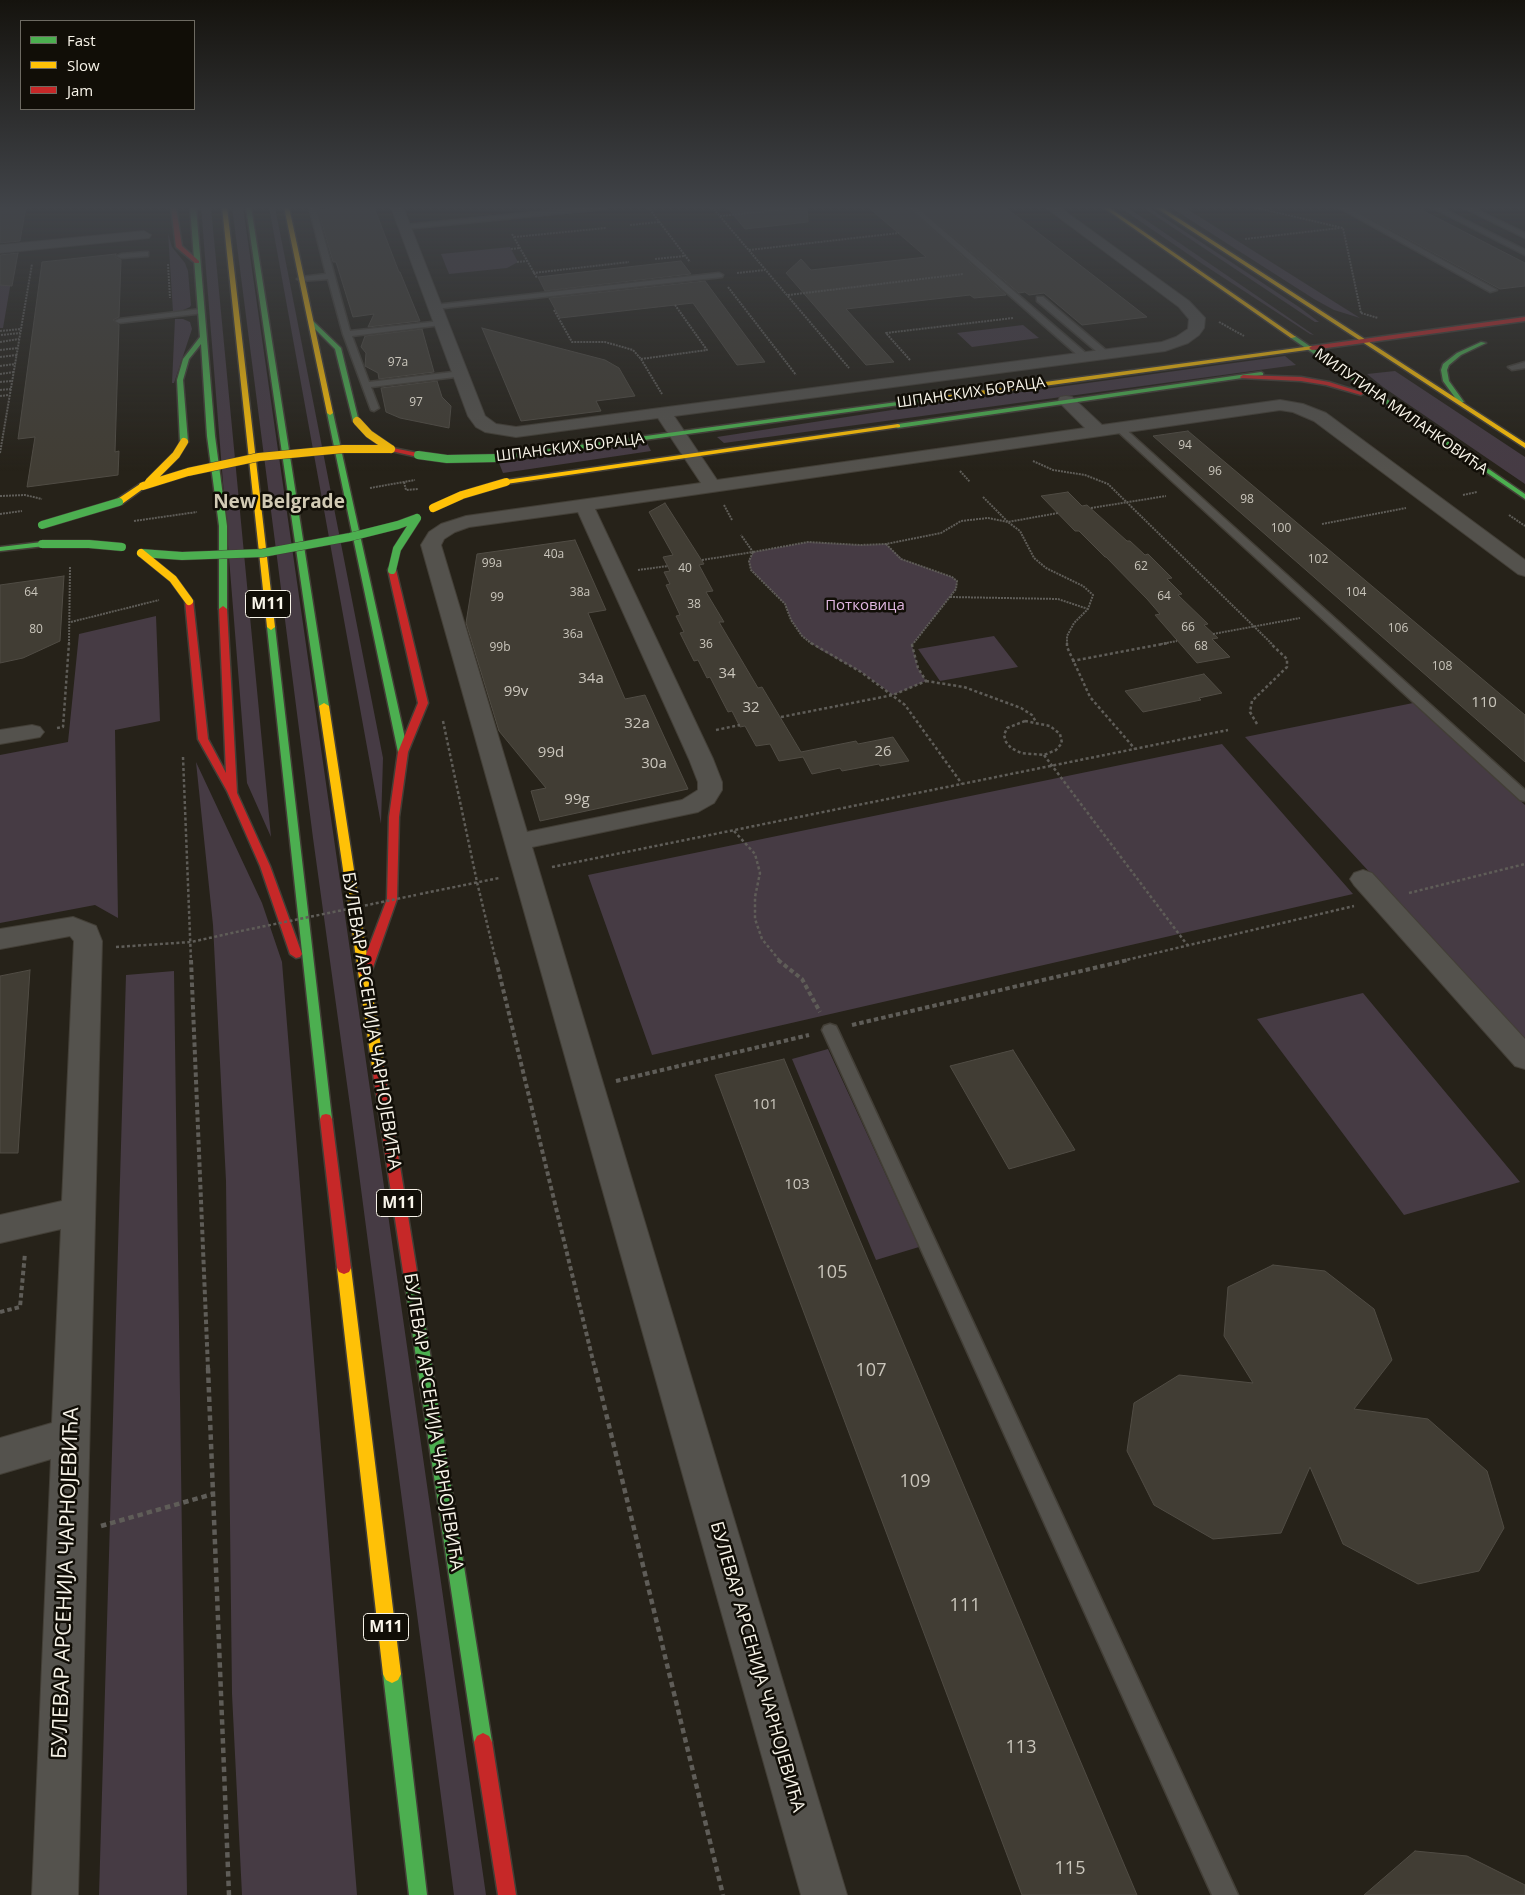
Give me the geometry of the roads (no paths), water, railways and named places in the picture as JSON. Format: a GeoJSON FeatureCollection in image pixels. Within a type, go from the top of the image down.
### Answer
{"type":"FeatureCollection","features":[{"type":"Feature","properties":{"kind":"main road"},"geometry":{"type":"LineString","coordinates":[[200,295],[211,436],[223,526],[224,608],[232,793]]}},
{"type":"Feature","properties":{"kind":"main road","name":"M11"},"geometry":{"type":"LineString","coordinates":[[234,295],[312,1002],[418,1895]]}},
{"type":"Feature","properties":{"kind":"main road","name":"БУЛЕВАР АРСЕНИЈА ЧАРНОЈЕВИЋА"},"geometry":{"type":"LineString","coordinates":[[262,295],[364,977],[507,1895]]}},
{"type":"Feature","properties":{"kind":"main road"},"geometry":{"type":"LineString","coordinates":[[305,295],[403,752]]}},
{"type":"Feature","properties":{"kind":"main road","name":"МИЛУТИНА МИЛАНКОВИЋА"},"geometry":{"type":"LineString","coordinates":[[1232,295],[1525,497]]}},
{"type":"Feature","properties":{"kind":"main road","name":"МИЛУТИНА МИЛАНКОВИЋА"},"geometry":{"type":"LineString","coordinates":[[1292,295],[1525,446]]}},
{"type":"Feature","properties":{"kind":"main road"},"geometry":{"type":"LineString","coordinates":[[1299,300],[1357,316]]}},
{"type":"Feature","properties":{"kind":"main road"},"geometry":{"type":"LineString","coordinates":[[1253,310],[1260,326]]}},
{"type":"Feature","properties":{"kind":"main road","name":"ШПАНСКИХ БОРАЦА"},"geometry":{"type":"LineString","coordinates":[[418,455],[456,459],[498,458],[1525,319]]}},
{"type":"Feature","properties":{"kind":"main road"},"geometry":{"type":"LineString","coordinates":[[311,322],[338,348],[357,421],[369,434],[391,449]]}},
{"type":"Feature","properties":{"kind":"main road"},"geometry":{"type":"LineString","coordinates":[[1387,325],[1456,329]]}},
{"type":"Feature","properties":{"kind":"main road"},"geometry":{"type":"LineString","coordinates":[[107,519],[108,514],[119,502],[143,486],[176,455],[184,442],[180,380],[186,359],[203,337]]}},
{"type":"Feature","properties":{"kind":"main road"},"geometry":{"type":"LineString","coordinates":[[1446,348],[1487,343],[1451,359],[1446,364],[1444,370],[1446,380],[1464,406]]}},
{"type":"Feature","properties":{"kind":"main road"},"geometry":{"type":"LineString","coordinates":[[1216,361],[1253,345]]}},
{"type":"Feature","properties":{"kind":"main road"},"geometry":{"type":"LineString","coordinates":[[1370,360],[1402,355]]}},
{"type":"Feature","properties":{"kind":"main road","name":"ШПАНСКИХ БОРАЦА"},"geometry":{"type":"LineString","coordinates":[[433,508],[462,495],[506,482],[1351,362]]}},
{"type":"Feature","properties":{"kind":"main road"},"geometry":{"type":"LineString","coordinates":[[1237,378],[1302,379],[1328,383],[1371,396],[1393,406]]}},
{"type":"Feature","properties":{"kind":"main road"},"geometry":{"type":"LineString","coordinates":[[143,486],[188,472],[259,457],[333,450],[391,449],[432,460],[441,468]]}},
{"type":"Feature","properties":{"kind":"main road"},"geometry":{"type":"LineString","coordinates":[[0,549],[42,544],[89,544],[122,547],[141,553],[182,556],[263,553],[350,537],[398,525],[417,518],[433,508],[447,494],[449,484]]}},
{"type":"Feature","properties":{"kind":"main road"},"geometry":{"type":"LineString","coordinates":[[38,526],[66,520],[119,502]]}},
{"type":"Feature","properties":{"kind":"main road"},"geometry":{"type":"LineString","coordinates":[[364,977],[392,899],[394,817],[403,752],[423,702],[392,570],[397,548],[417,518]]}},
{"type":"Feature","properties":{"kind":"main road"},"geometry":{"type":"LineString","coordinates":[[108,535],[122,547]]}},
{"type":"Feature","properties":{"kind":"main road"},"geometry":{"type":"LineString","coordinates":[[141,553],[173,579],[189,601],[203,738],[232,793],[265,866],[312,1002]]}},
{"type":"Feature","properties":{"kind":"street"},"geometry":{"type":"LineString","coordinates":[[431,295],[480,420],[490,428],[507,432],[1174,344],[1194,332],[1197,318],[1184,304],[1172,295]]}},
{"type":"Feature","properties":{"kind":"street"},"geometry":{"type":"LineString","coordinates":[[1024,365],[1044,383]]}},
{"type":"Feature","properties":{"kind":"street"},"geometry":{"type":"LineString","coordinates":[[1066,401],[1097,430]]}},
{"type":"Feature","properties":{"kind":"street"},"geometry":{"type":"LineString","coordinates":[[522,857],[689,806],[706,798],[710,790],[710,782],[701,759],[584,505],[1118,427],[1280,406],[1297,408],[1320,417],[1525,570]]}},
{"type":"Feature","properties":{"kind":"street"},"geometry":{"type":"LineString","coordinates":[[668,412],[677,434],[712,486]]}},
{"type":"Feature","properties":{"kind":"street","name":"БУЛЕВАР АРСЕНИЈА ЧАРНОЈЕВИЋА"},"geometry":{"type":"LineString","coordinates":[[584,505],[466,522],[442,532],[436,536],[431,545],[824,1895]]}},
{"type":"Feature","properties":{"kind":"street"},"geometry":{"type":"LineString","coordinates":[[0,737],[32,732]]}},
{"type":"Feature","properties":{"kind":"street"},"geometry":{"type":"LineString","coordinates":[[1363,879],[1524,1056]]}},
{"type":"Feature","properties":{"kind":"street","name":"БУЛЕВАР АРСЕНИЈА ЧАРНОЈЕВИЋА"},"geometry":{"type":"LineString","coordinates":[[0,939],[73,926],[86,934],[88,948],[85,978],[55,1895]]}},
{"type":"Feature","properties":{"kind":"street"},"geometry":{"type":"LineString","coordinates":[[14,1226],[78,1211]]}},
{"type":"Feature","properties":{"kind":"street"},"geometry":{"type":"LineString","coordinates":[[0,1456],[71,1436]]}},
{"type":"Feature","properties":{"kind":"lane"},"geometry":{"type":"LineString","coordinates":[[336,295],[347,334],[374,408]]}},
{"type":"Feature","properties":{"kind":"lane"},"geometry":{"type":"LineString","coordinates":[[435,307],[534,295]]}},
{"type":"Feature","properties":{"kind":"lane"},"geometry":{"type":"LineString","coordinates":[[1014,295],[1085,357]]}},
{"type":"Feature","properties":{"kind":"lane"},"geometry":{"type":"LineString","coordinates":[[1040,299],[1105,354]]}},
{"type":"Feature","properties":{"kind":"lane"},"geometry":{"type":"LineString","coordinates":[[119,321],[201,311]]}},
{"type":"Feature","properties":{"kind":"lane"},"geometry":{"type":"LineString","coordinates":[[347,334],[441,323]]}},
{"type":"Feature","properties":{"kind":"lane"},"geometry":{"type":"LineString","coordinates":[[1512,367],[1525,365]]}},
{"type":"Feature","properties":{"kind":"lane"},"geometry":{"type":"LineString","coordinates":[[366,385],[461,374]]}},
{"type":"Feature","properties":{"kind":"lane"},"geometry":{"type":"LineString","coordinates":[[1118,427],[1525,797]]}},
{"type":"Feature","properties":{"kind":"lane"},"geometry":{"type":"LineString","coordinates":[[830,1030],[1226,1895]]}},
{"type":"Feature","properties":{"kind":"district","name":"New Belgrade"},"geometry":{"type":"Point","coordinates":[279,503]}},
{"type":"Feature","properties":{"kind":"park label","name":"Потковица"},"geometry":{"type":"Point","coordinates":[865,606]}}]}
